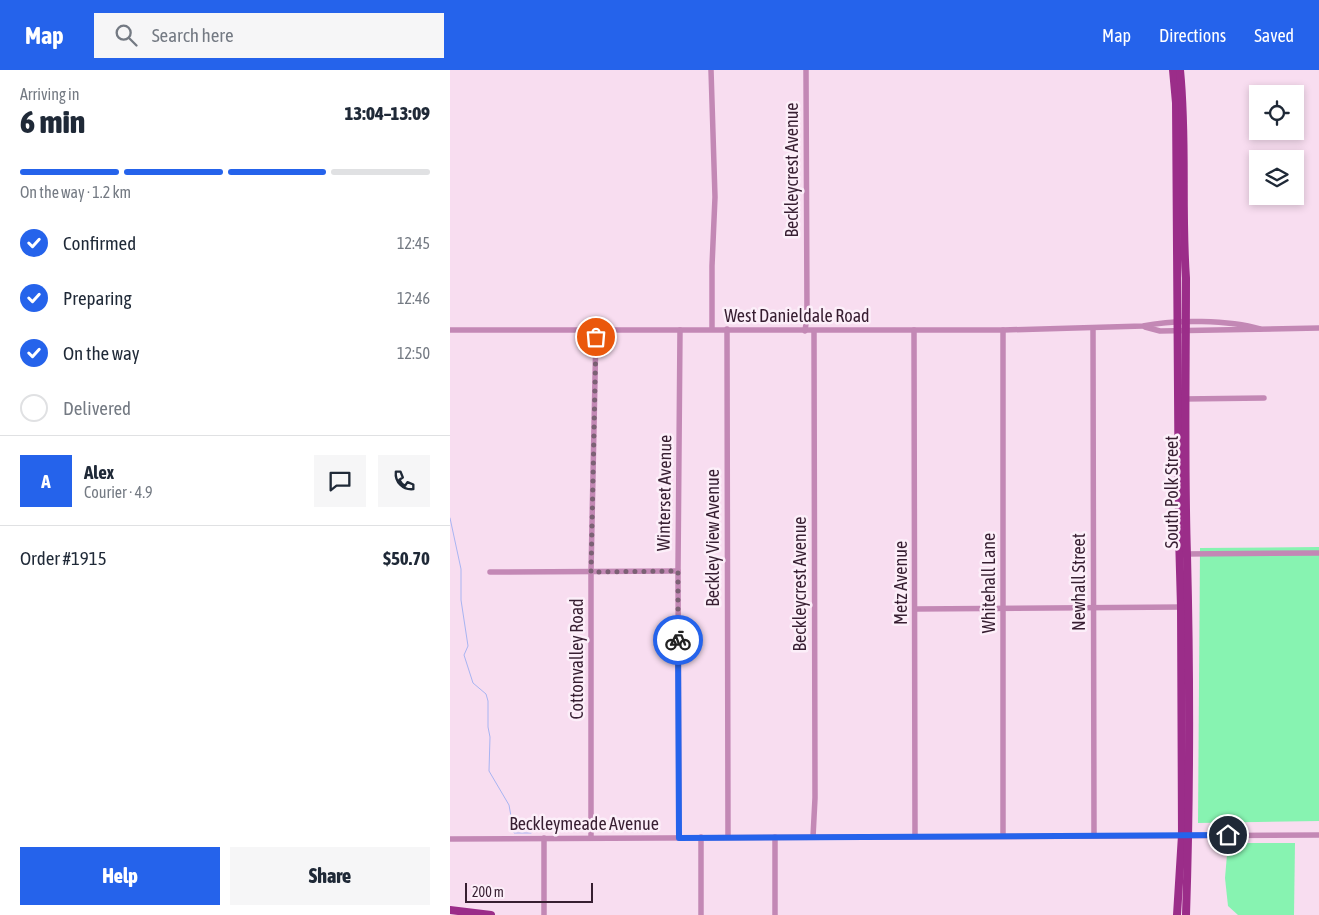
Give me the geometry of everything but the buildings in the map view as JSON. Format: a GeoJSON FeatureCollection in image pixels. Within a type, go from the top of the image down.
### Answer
{"type":"FeatureCollection","features":[{"type":"Feature","properties":{"kind":"main road","name":"South Polk Street"},"geometry":{"type":"LineString","coordinates":[[1173,70],[1176,103],[1180,238],[1186,278],[1186,326],[1182,398]]}},
{"type":"Feature","properties":{"kind":"main road","name":"South Polk Street"},"geometry":{"type":"LineString","coordinates":[[1180,70],[1183,102],[1178,326],[1182,398],[1185,607],[1186,915]]}},
{"type":"Feature","properties":{"kind":"main road","name":"South Polk Street"},"geometry":{"type":"LineString","coordinates":[[1177,915],[1185,835]]}},
{"type":"Feature","properties":{"kind":"main road"},"geometry":{"type":"LineString","coordinates":[[450,910],[491,915]]}},
{"type":"Feature","properties":{"kind":"street"},"geometry":{"type":"LineString","coordinates":[[711,70],[715,196],[712,329]]}},
{"type":"Feature","properties":{"kind":"street","name":"Beckleycrest Avenue"},"geometry":{"type":"LineString","coordinates":[[804,330],[807,316],[806,70]]}},
{"type":"Feature","properties":{"kind":"street","name":"West Danieldale Road"},"geometry":{"type":"LineString","coordinates":[[450,330],[1003,330],[1143,326],[1161,322],[1178,326],[1260,329],[1319,328]]}},
{"type":"Feature","properties":{"kind":"street","name":"Newhall Street"},"geometry":{"type":"LineString","coordinates":[[1093,328],[1094,835]]}},
{"type":"Feature","properties":{"kind":"street","name":"Beckley View Avenue"},"geometry":{"type":"LineString","coordinates":[[727,329],[728,837]]}},
{"type":"Feature","properties":{"kind":"street","name":"Cottonvalley Road"},"geometry":{"type":"LineString","coordinates":[[591,838],[591,572],[596,330]]}},
{"type":"Feature","properties":{"kind":"street","name":"Winterset Avenue"},"geometry":{"type":"LineString","coordinates":[[679,838],[678,571],[680,330]]}},
{"type":"Feature","properties":{"kind":"street","name":"Beckleycrest Avenue"},"geometry":{"type":"LineString","coordinates":[[813,837],[815,798],[814,330]]}},
{"type":"Feature","properties":{"kind":"street","name":"Metz Avenue"},"geometry":{"type":"LineString","coordinates":[[914,330],[915,836]]}},
{"type":"Feature","properties":{"kind":"street","name":"Whitehall Lane"},"geometry":{"type":"LineString","coordinates":[[1003,330],[1003,836]]}},
{"type":"Feature","properties":{"kind":"street"},"geometry":{"type":"LineString","coordinates":[[1182,398],[1264,398]]}},
{"type":"Feature","properties":{"kind":"street"},"geometry":{"type":"LineString","coordinates":[[1183,554],[1319,553]]}},
{"type":"Feature","properties":{"kind":"street"},"geometry":{"type":"LineString","coordinates":[[490,572],[678,571]]}},
{"type":"Feature","properties":{"kind":"street"},"geometry":{"type":"LineString","coordinates":[[915,609],[1185,607]]}},
{"type":"Feature","properties":{"kind":"street","name":"Beckleymeade Avenue"},"geometry":{"type":"LineString","coordinates":[[450,839],[1319,834]]}},
{"type":"Feature","properties":{"kind":"street"},"geometry":{"type":"LineString","coordinates":[[701,837],[701,915]]}},
{"type":"Feature","properties":{"kind":"street"},"geometry":{"type":"LineString","coordinates":[[775,837],[775,915]]}},
{"type":"Feature","properties":{"kind":"street"},"geometry":{"type":"LineString","coordinates":[[544,838],[544,915]]}},
{"type":"Feature","properties":{"kind":"green space"},"geometry":{"type":"Polygon","coordinates":[[[1319,547],[1319,821],[1198,823],[1200,548],[1319,547]]]}},
{"type":"Feature","properties":{"kind":"green space"},"geometry":{"type":"Polygon","coordinates":[[[1228,843],[1295,843],[1294,915],[1238,915],[1228,906],[1225,878],[1228,843]]]}},
{"type":"Feature","properties":{"kind":"waterway"},"geometry":{"type":"LineString","coordinates":[[450,518],[461,569],[461,600],[468,646],[464,655],[473,683],[486,694],[488,701],[489,771],[509,805],[514,833],[531,833]]}},
{"type":"Feature","properties":{"kind":"way so far"},"geometry":{"type":"LineString","coordinates":[[596,337],[591,572],[678,571],[678,640]]}},
{"type":"Feature","properties":{"kind":"route"},"geometry":{"type":"LineString","coordinates":[[678,640],[679,838],[1228,835]]}}]}
